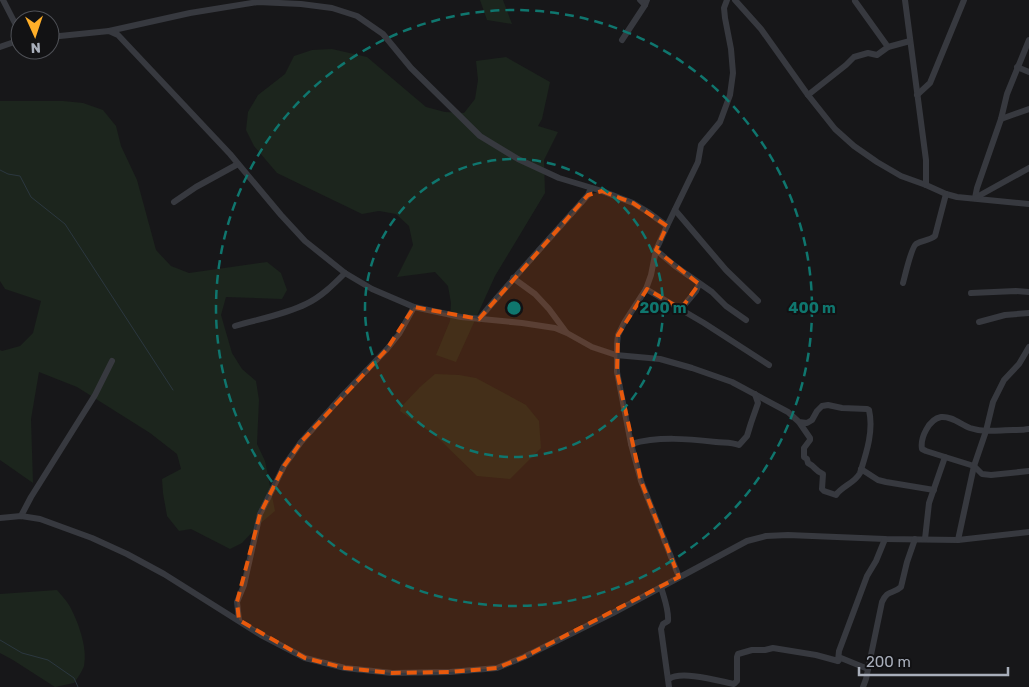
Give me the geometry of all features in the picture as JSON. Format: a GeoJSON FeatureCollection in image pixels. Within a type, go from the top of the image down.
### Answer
{"type":"FeatureCollection","features":[{"type":"Feature","properties":{"kind":"street"},"geometry":{"type":"LineString","coordinates":[[3,0],[10,14]]}},
{"type":"Feature","properties":{"kind":"street"},"geometry":{"type":"LineString","coordinates":[[680,577],[641,481],[631,444],[617,372],[616,355],[618,335],[646,288],[651,275],[656,250],[698,162],[701,145],[720,122],[730,95],[733,73],[724,8],[728,0]]}},
{"type":"Feature","properties":{"kind":"street"},"geometry":{"type":"LineString","coordinates":[[735,0],[761,29],[835,129],[854,146],[877,162],[901,176],[946,194],[957,197],[1029,204]]}},
{"type":"Feature","properties":{"kind":"street"},"geometry":{"type":"LineString","coordinates":[[905,0],[926,160],[926,185]]}},
{"type":"Feature","properties":{"kind":"street"},"geometry":{"type":"LineString","coordinates":[[917,95],[930,83],[964,0]]}},
{"type":"Feature","properties":{"kind":"street"},"geometry":{"type":"LineString","coordinates":[[854,1],[888,47]]}},
{"type":"Feature","properties":{"kind":"street"},"geometry":{"type":"LineString","coordinates":[[60,36],[110,30],[190,13],[258,2],[332,8],[357,16],[383,34],[411,68],[480,136],[518,159],[589,192],[602,191],[633,203],[667,226]]}},
{"type":"Feature","properties":{"kind":"street"},"geometry":{"type":"LineString","coordinates":[[622,40],[644,2]]}},
{"type":"Feature","properties":{"kind":"street"},"geometry":{"type":"LineString","coordinates":[[110,30],[118,35],[238,164],[305,241],[345,273],[372,289],[414,307],[461,317],[555,328],[592,347],[616,355],[660,359],[732,382],[788,412],[799,422],[810,438],[804,448],[804,457],[808,463],[815,466],[823,474],[822,489],[836,495],[839,490],[858,477],[869,442],[869,410],[842,408],[828,404],[822,406],[812,420],[807,423],[799,422]]}},
{"type":"Feature","properties":{"kind":"street"},"geometry":{"type":"LineString","coordinates":[[975,198],[1001,119],[1007,94],[1029,40]]}},
{"type":"Feature","properties":{"kind":"street"},"geometry":{"type":"LineString","coordinates":[[808,95],[854,57],[868,53],[877,54],[888,47],[910,41]]}},
{"type":"Feature","properties":{"kind":"street"},"geometry":{"type":"LineString","coordinates":[[1017,68],[1029,72]]}},
{"type":"Feature","properties":{"kind":"street"},"geometry":{"type":"LineString","coordinates":[[1001,119],[1029,109]]}},
{"type":"Feature","properties":{"kind":"street"},"geometry":{"type":"LineString","coordinates":[[174,202],[196,187],[238,164]]}},
{"type":"Feature","properties":{"kind":"street"},"geometry":{"type":"LineString","coordinates":[[975,198],[1029,168]]}},
{"type":"Feature","properties":{"kind":"street"},"geometry":{"type":"LineString","coordinates":[[479,319],[589,192]]}},
{"type":"Feature","properties":{"kind":"street"},"geometry":{"type":"LineString","coordinates":[[902,284],[912,250],[916,244],[935,236],[946,194]]}},
{"type":"Feature","properties":{"kind":"street"},"geometry":{"type":"LineString","coordinates":[[675,210],[726,270],[758,302]]}},
{"type":"Feature","properties":{"kind":"street"},"geometry":{"type":"LineString","coordinates":[[656,250],[746,320]]}},
{"type":"Feature","properties":{"kind":"street"},"geometry":{"type":"LineString","coordinates":[[235,326],[306,304],[320,296],[345,273]]}},
{"type":"Feature","properties":{"kind":"street"},"geometry":{"type":"LineString","coordinates":[[513,278],[535,294],[567,333]]}},
{"type":"Feature","properties":{"kind":"street"},"geometry":{"type":"LineString","coordinates":[[681,309],[696,291],[699,284]]}},
{"type":"Feature","properties":{"kind":"street"},"geometry":{"type":"LineString","coordinates":[[646,288],[745,348],[769,365]]}},
{"type":"Feature","properties":{"kind":"street"},"geometry":{"type":"LineString","coordinates":[[971,293],[1029,292]]}},
{"type":"Feature","properties":{"kind":"street"},"geometry":{"type":"LineString","coordinates":[[239,620],[237,602],[244,586],[260,514],[284,466],[300,442],[387,349],[399,334],[414,307]]}},
{"type":"Feature","properties":{"kind":"street"},"geometry":{"type":"LineString","coordinates":[[979,322],[1005,315],[1029,313]]}},
{"type":"Feature","properties":{"kind":"street"},"geometry":{"type":"LineString","coordinates":[[958,540],[974,466],[986,431],[993,402],[1004,380],[1019,364],[1029,347]]}},
{"type":"Feature","properties":{"kind":"street"},"geometry":{"type":"LineString","coordinates":[[22,516],[31,497],[96,395],[112,361]]}},
{"type":"Feature","properties":{"kind":"street"},"geometry":{"type":"LineString","coordinates":[[631,444],[657,439],[679,439],[731,442],[739,445],[747,436],[758,403],[755,394]]}},
{"type":"Feature","properties":{"kind":"street"},"geometry":{"type":"LineString","coordinates":[[1029,429],[986,431],[971,428],[950,418],[941,417],[931,424],[923,435],[921,444],[922,448],[926,451],[974,466],[982,474],[990,475],[1029,471]]}},
{"type":"Feature","properties":{"kind":"street"},"geometry":{"type":"LineString","coordinates":[[925,540],[929,503],[945,457]]}},
{"type":"Feature","properties":{"kind":"street"},"geometry":{"type":"LineString","coordinates":[[861,469],[878,480],[934,490]]}},
{"type":"Feature","properties":{"kind":"street"},"geometry":{"type":"LineString","coordinates":[[0,518],[22,516],[40,519],[63,526],[127,554],[164,574],[192,593],[239,620],[261,636],[305,658],[344,668],[392,673],[450,672],[497,668],[524,657],[613,613],[747,541],[766,536],[811,535],[958,540],[1029,532]]}},
{"type":"Feature","properties":{"kind":"street"},"geometry":{"type":"LineString","coordinates":[[838,661],[839,651],[846,630],[867,576],[876,561],[885,539]]}},
{"type":"Feature","properties":{"kind":"street"},"geometry":{"type":"LineString","coordinates":[[862,687],[868,669],[882,602],[887,593],[898,590],[901,587],[915,539]]}},
{"type":"Feature","properties":{"kind":"street"},"geometry":{"type":"LineString","coordinates":[[661,587],[668,616],[668,621],[663,624],[661,629],[669,687]]}},
{"type":"Feature","properties":{"kind":"street"},"geometry":{"type":"LineString","coordinates":[[669,679],[679,675],[734,684],[737,681],[738,654],[752,650],[779,649],[816,654],[838,661],[841,658],[868,669]]}},
{"type":"Feature","properties":{"kind":"highlighted area"},"geometry":{"type":"Polygon","coordinates":[[[602,191],[633,203],[667,226],[656,250],[699,284],[681,309],[647,289],[618,335],[617,372],[641,481],[679,577],[524,657],[497,668],[450,672],[392,673],[345,668],[305,658],[239,620],[237,602],[260,514],[284,466],[301,442],[387,349],[414,307],[479,319],[588,195],[602,191]]]}},
{"type":"Feature","properties":{"kind":"shaded area"},"geometry":{"type":"Polygon","coordinates":[[[480,0],[503,0],[512,24],[487,20],[480,0]]]}},
{"type":"Feature","properties":{"kind":"shaded area"},"geometry":{"type":"Polygon","coordinates":[[[332,49],[367,57],[426,107],[445,112],[464,113],[475,99],[478,80],[476,61],[506,57],[550,82],[542,119],[538,126],[558,132],[544,160],[545,193],[495,276],[456,362],[436,355],[450,321],[451,303],[448,286],[435,272],[397,277],[413,245],[409,226],[396,214],[379,211],[362,214],[277,173],[254,146],[246,130],[248,112],[258,95],[285,74],[294,56],[312,50],[332,49]]]}},
{"type":"Feature","properties":{"kind":"shaded area"},"geometry":{"type":"Polygon","coordinates":[[[0,101],[63,101],[83,103],[103,110],[116,126],[121,146],[137,180],[156,250],[171,266],[189,273],[267,262],[281,273],[287,290],[282,299],[226,297],[221,315],[232,353],[242,369],[256,381],[259,400],[257,444],[265,461],[275,511],[242,543],[230,549],[191,529],[179,531],[167,516],[162,479],[181,469],[177,454],[150,433],[77,387],[39,372],[31,419],[33,483],[0,460],[0,350],[20,346],[33,333],[41,301],[5,289],[0,281],[0,101]]]}},
{"type":"Feature","properties":{"kind":"shaded area"},"geometry":{"type":"Polygon","coordinates":[[[435,374],[476,378],[526,405],[539,421],[541,448],[510,479],[477,476],[436,436],[400,411],[401,407],[435,374]]]}},
{"type":"Feature","properties":{"kind":"shaded area"},"geometry":{"type":"Polygon","coordinates":[[[57,590],[68,603],[76,619],[85,651],[85,659],[84,666],[74,683],[55,687],[0,653],[0,594],[57,590]]]}},
{"type":"Feature","properties":{"kind":"waterway"},"geometry":{"type":"LineString","coordinates":[[0,170],[8,174],[20,176],[31,197],[65,224],[173,390]]}},
{"type":"Feature","properties":{"kind":"waterway"},"geometry":{"type":"LineString","coordinates":[[0,640],[22,653],[48,660],[74,678],[78,687]]}}]}
